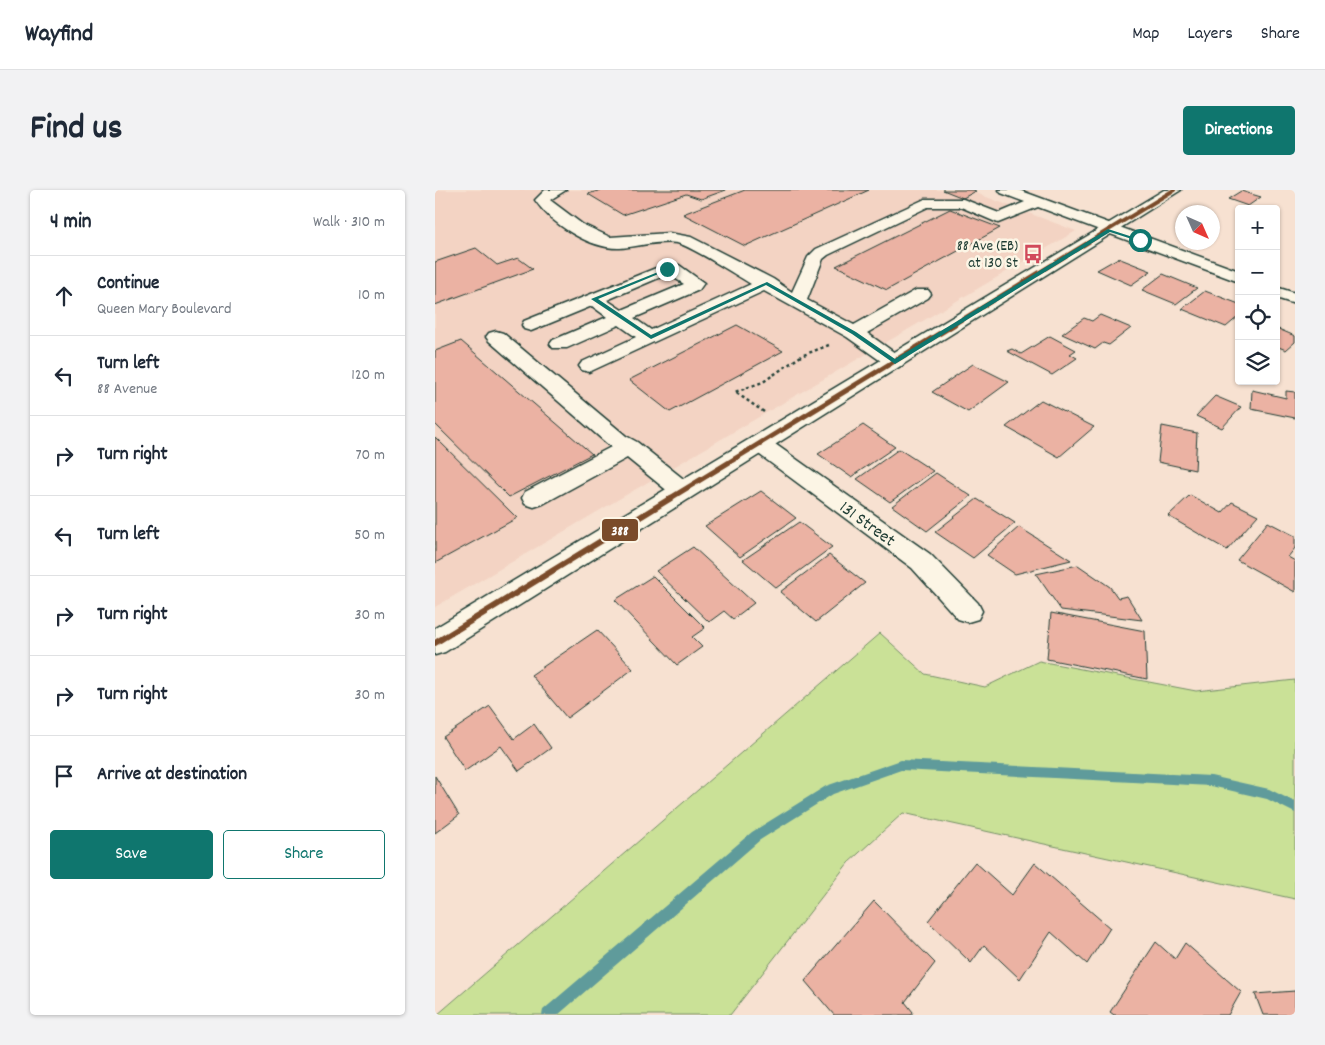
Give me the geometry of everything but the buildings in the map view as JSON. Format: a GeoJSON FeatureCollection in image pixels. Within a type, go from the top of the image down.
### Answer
{"type":"FeatureCollection","features":[{"type":"Feature","properties":{"kind":"main road"},"geometry":{"type":"LineString","coordinates":[[559,190],[547,194],[542,200],[551,211],[602,242],[615,243],[675,237],[685,240],[767,283],[852,332],[895,362]]}},
{"type":"Feature","properties":{"kind":"main road"},"geometry":{"type":"LineString","coordinates":[[1006,190],[1235,276]]}},
{"type":"Feature","properties":{"kind":"main road"},"geometry":{"type":"LineString","coordinates":[[435,643],[1174,190]]}},
{"type":"Feature","properties":{"kind":"main road"},"geometry":{"type":"LineString","coordinates":[[797,301],[816,257],[822,252],[925,203],[963,203],[998,218],[1037,202]]}},
{"type":"Feature","properties":{"kind":"main road"},"geometry":{"type":"LineString","coordinates":[[531,325],[667,269],[673,269],[695,283],[693,286],[560,344]]}},
{"type":"Feature","properties":{"kind":"main road"},"geometry":{"type":"LineString","coordinates":[[589,366],[767,283]]}},
{"type":"Feature","properties":{"kind":"main road"},"geometry":{"type":"LineString","coordinates":[[1280,293],[1295,299]]}},
{"type":"Feature","properties":{"kind":"main road"},"geometry":{"type":"LineString","coordinates":[[852,332],[922,294]]}},
{"type":"Feature","properties":{"kind":"main road"},"geometry":{"type":"LineString","coordinates":[[594,299],[651,338]]}},
{"type":"Feature","properties":{"kind":"main road"},"geometry":{"type":"LineString","coordinates":[[496,337],[618,441],[629,447],[683,491]]}},
{"type":"Feature","properties":{"kind":"main road","name":"131 Street"},"geometry":{"type":"LineString","coordinates":[[760,444],[921,561],[968,612]]}},
{"type":"Feature","properties":{"kind":"main road"},"geometry":{"type":"LineString","coordinates":[[534,498],[629,447]]}},
{"type":"Feature","properties":{"kind":"path"},"geometry":{"type":"LineString","coordinates":[[764,412],[735,392],[775,376],[801,356],[819,350],[852,332]]}},
{"type":"Feature","properties":{"kind":"shaded area"},"geometry":{"type":"Polygon","coordinates":[[[435,190],[968,190],[1076,231],[435,607],[435,190]]]}},
{"type":"Feature","properties":{"kind":"green space"},"geometry":{"type":"Polygon","coordinates":[[[880,633],[925,674],[985,687],[1039,661],[1196,691],[1295,680],[1295,899],[903,813],[848,863],[730,1015],[437,1015],[880,633]]]}},
{"type":"Feature","properties":{"kind":"waterway"},"geometry":{"type":"LineString","coordinates":[[548,1015],[756,836],[830,790],[901,765],[1211,781],[1269,794],[1295,808]]}},
{"type":"Feature","properties":{"kind":"transit line","name":"388"},"geometry":{"type":"LineString","coordinates":[[435,643],[1174,190]]}},
{"type":"Feature","properties":{"kind":"place","name":"88 Ave (EB) at 130 St"},"geometry":{"type":"Point","coordinates":[1033,254]}},
{"type":"Feature","properties":{"kind":"route"},"geometry":{"type":"LineString","coordinates":[[667,269],[594,299],[651,338],[767,283],[854,333],[895,362],[1109,230],[1140,240]]}}]}
